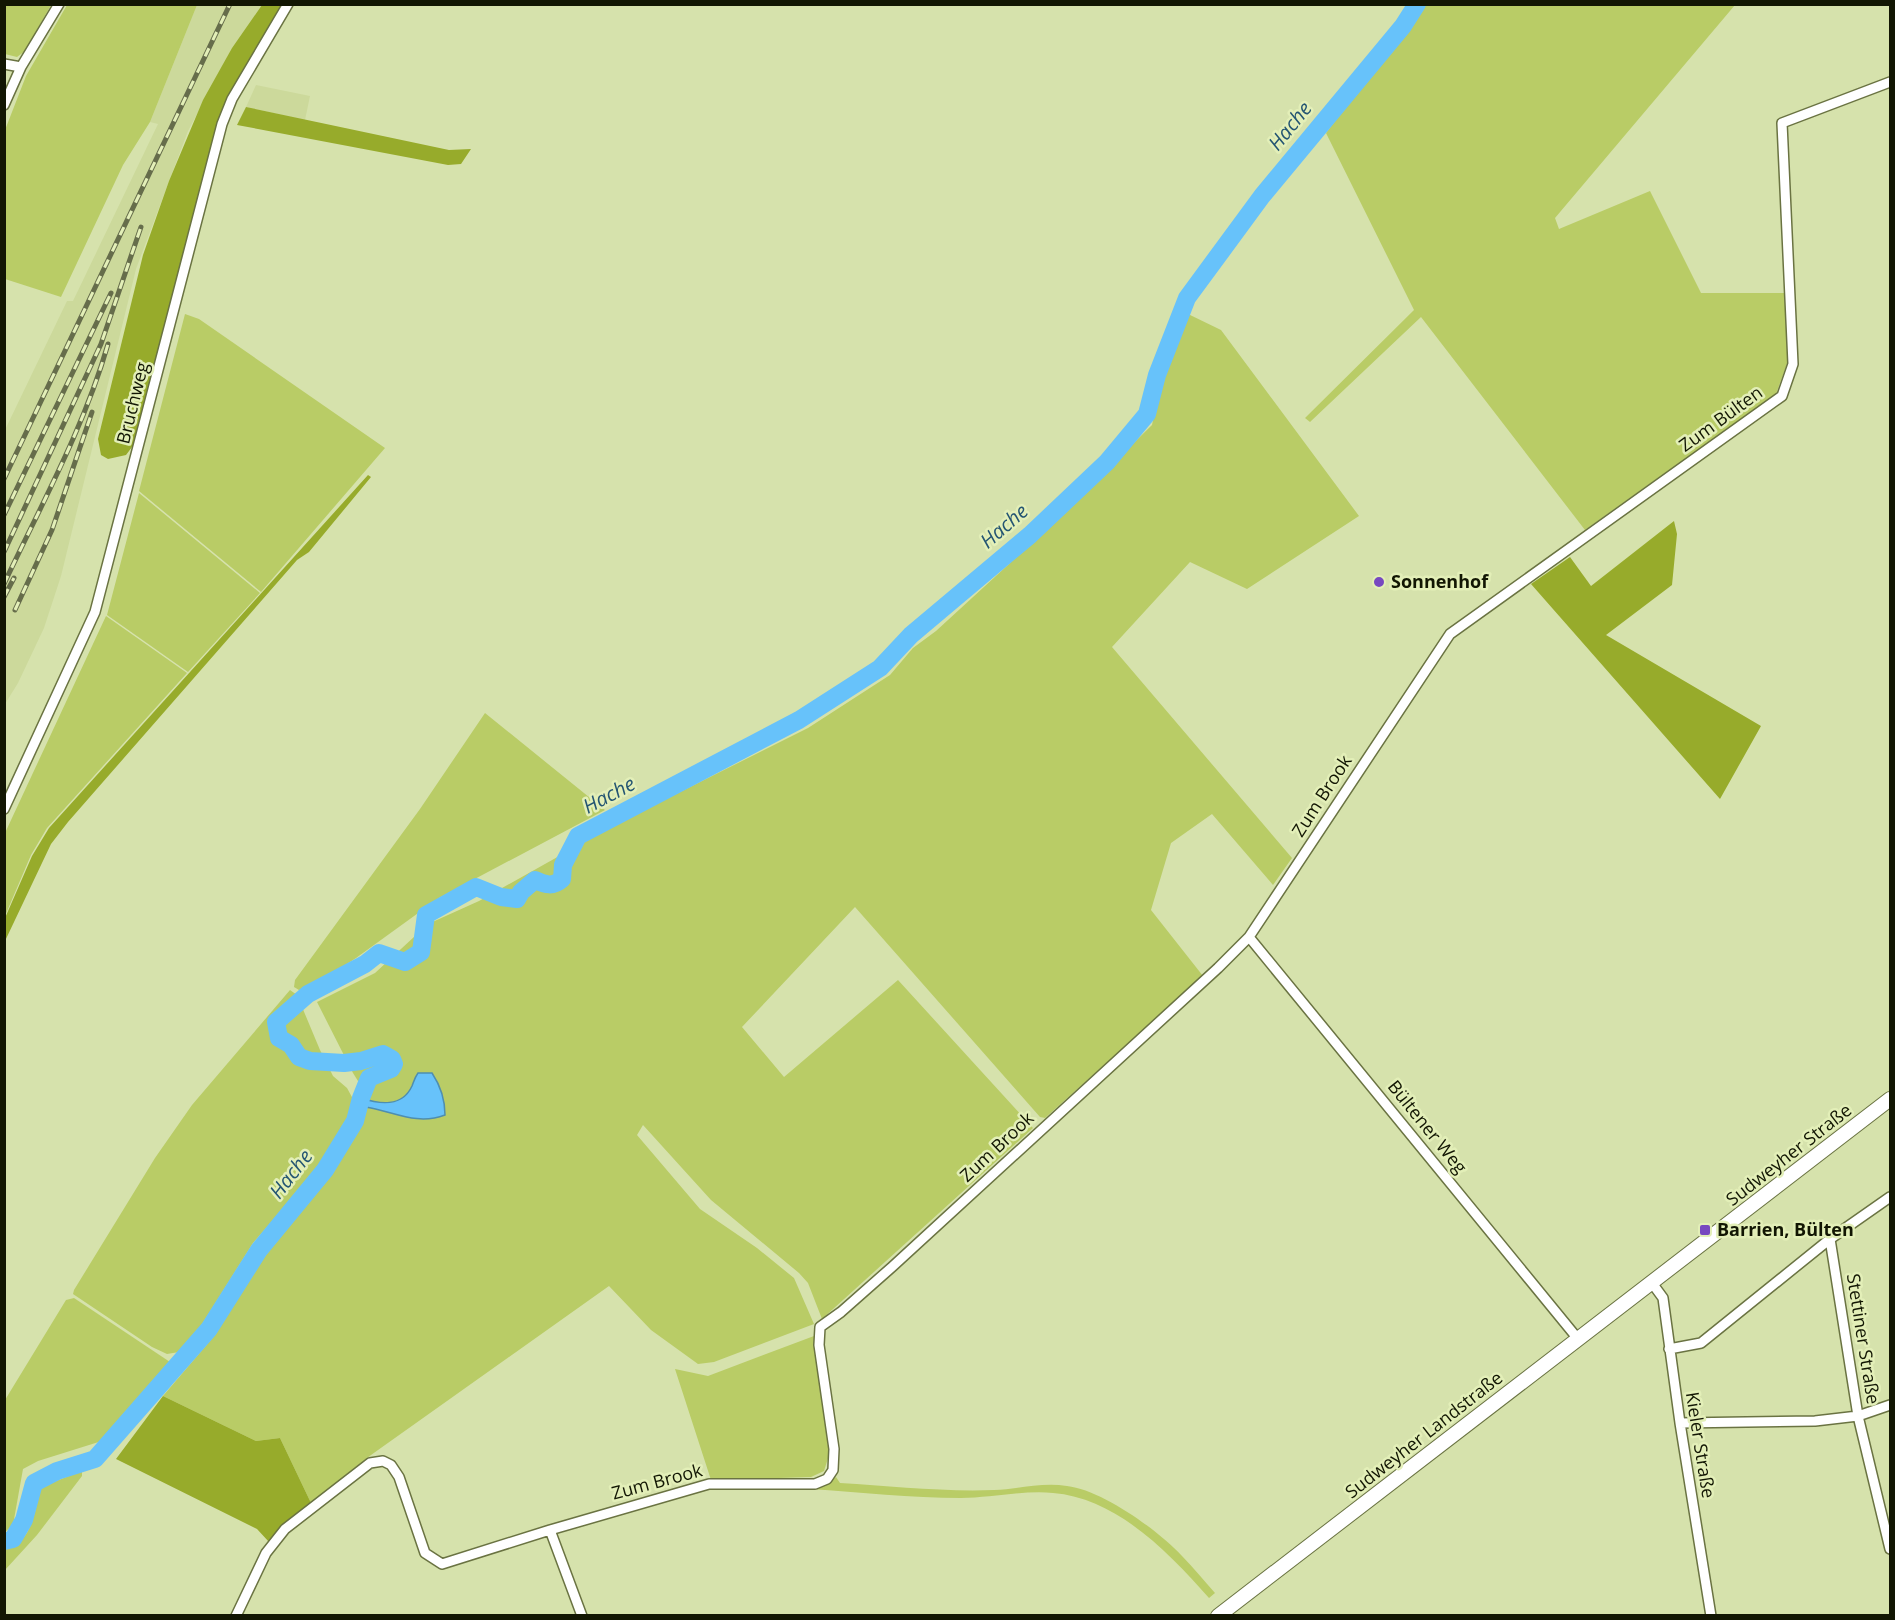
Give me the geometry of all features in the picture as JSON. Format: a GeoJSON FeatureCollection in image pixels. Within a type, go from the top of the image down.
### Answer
{"type":"FeatureCollection","features":[{"type":"Feature","properties":{"kind":"main road","name":"Sudweyher Straße"},"geometry":{"type":"LineString","coordinates":[[1652,1283],[1890,1099]]}},
{"type":"Feature","properties":{"kind":"main road","name":"Sudweyher Landstraße"},"geometry":{"type":"LineString","coordinates":[[1218,1616],[1652,1283]]}},
{"type":"Feature","properties":{"kind":"street"},"geometry":{"type":"LineString","coordinates":[[4,105],[21,67],[59,4]]}},
{"type":"Feature","properties":{"kind":"street","name":"Bruchweg"},"geometry":{"type":"LineString","coordinates":[[4,809],[95,612],[222,124],[232,99],[288,4]]}},
{"type":"Feature","properties":{"kind":"street"},"geometry":{"type":"LineString","coordinates":[[4,64],[21,67]]}},
{"type":"Feature","properties":{"kind":"street","name":"Zum Bülten"},"geometry":{"type":"LineString","coordinates":[[1450,634],[1782,396],[1793,364],[1782,123],[1890,82]]}},
{"type":"Feature","properties":{"kind":"street","name":"Zum Brook"},"geometry":{"type":"LineString","coordinates":[[236,1616],[266,1553],[285,1529],[370,1463],[383,1461],[391,1465],[399,1477],[425,1553],[442,1564],[709,1484],[815,1484],[827,1479],[833,1470],[834,1449],[819,1345],[820,1328],[892,1267],[1249,937],[1450,634]]}},
{"type":"Feature","properties":{"kind":"street","name":"Bültener Weg"},"geometry":{"type":"LineString","coordinates":[[1249,937],[1578,1339]]}},
{"type":"Feature","properties":{"kind":"street"},"geometry":{"type":"LineString","coordinates":[[1669,1349],[1701,1343],[1830,1239],[1890,1197]]}},
{"type":"Feature","properties":{"kind":"street","name":"Stettiner Straße"},"geometry":{"type":"LineString","coordinates":[[1830,1239],[1858,1416],[1890,1549]]}},
{"type":"Feature","properties":{"kind":"street","name":"Kieler Straße"},"geometry":{"type":"LineString","coordinates":[[1652,1283],[1663,1298],[1680,1423],[1711,1616]]}},
{"type":"Feature","properties":{"kind":"street"},"geometry":{"type":"LineString","coordinates":[[1680,1423],[1815,1421],[1858,1416],[1890,1405]]}},
{"type":"Feature","properties":{"kind":"street"},"geometry":{"type":"LineString","coordinates":[[550,1530],[582,1616]]}},
{"type":"Feature","properties":{"kind":"shaded area"},"geometry":{"type":"Polygon","coordinates":[[[6,5],[51,5],[25,51],[17,57],[5,54],[6,5]]]}},
{"type":"Feature","properties":{"kind":"shaded area"},"geometry":{"type":"Polygon","coordinates":[[[67,5],[197,5],[150,122],[123,165],[61,297],[5,279],[5,130],[26,76],[67,5]]]}},
{"type":"Feature","properties":{"kind":"shaded area"},"geometry":{"type":"Polygon","coordinates":[[[197,5],[262,5],[232,48],[188,131],[136,269],[61,576],[44,628],[18,683],[5,704],[4,432],[67,301],[73,301],[158,124],[150,122],[197,5]]]}},
{"type":"Feature","properties":{"kind":"shaded area"},"geometry":{"type":"Polygon","coordinates":[[[1422,5],[1735,5],[1555,218],[1559,229],[1650,191],[1701,293],[1785,293],[1788,361],[1776,394],[1585,530],[1421,317],[1310,422],[1305,418],[1414,310],[1326,133],[1422,5]]]}},
{"type":"Feature","properties":{"kind":"shaded area"},"geometry":{"type":"Polygon","coordinates":[[[256,85],[310,96],[305,120],[246,107],[256,85]]]}},
{"type":"Feature","properties":{"kind":"shaded area"},"geometry":{"type":"Polygon","coordinates":[[[185,314],[199,319],[385,448],[261,592],[139,491],[185,314]]]}},
{"type":"Feature","properties":{"kind":"shaded area"},"geometry":{"type":"Polygon","coordinates":[[[1188,314],[1221,330],[1359,516],[1247,589],[1190,562],[1112,647],[1292,858],[1273,885],[1212,814],[1171,843],[1151,910],[1203,976],[1045,1118],[1040,1117],[855,907],[742,1027],[784,1077],[898,980],[1033,1128],[822,1319],[808,1283],[799,1273],[711,1200],[643,1125],[637,1135],[700,1209],[757,1248],[794,1278],[814,1324],[714,1362],[698,1364],[651,1330],[609,1286],[371,1455],[311,1503],[280,1438],[256,1441],[163,1396],[215,1335],[263,1257],[330,1174],[359,1126],[368,1097],[353,1073],[317,1002],[375,973],[428,924],[479,901],[618,823],[808,728],[890,675],[913,648],[936,631],[1032,543],[1152,425],[1162,378],[1188,314]]]}},
{"type":"Feature","properties":{"kind":"shaded area"},"geometry":{"type":"Polygon","coordinates":[[[139,493],[260,593],[188,672],[107,615],[139,493]]]}},
{"type":"Feature","properties":{"kind":"shaded area"},"geometry":{"type":"Polygon","coordinates":[[[106,616],[187,673],[47,828],[31,855],[5,916],[5,833],[106,616]]]}},
{"type":"Feature","properties":{"kind":"shaded area"},"geometry":{"type":"Polygon","coordinates":[[[485,713],[605,810],[439,898],[321,981],[299,990],[294,987],[295,980],[420,809],[485,713]]]}},
{"type":"Feature","properties":{"kind":"shaded area"},"geometry":{"type":"Polygon","coordinates":[[[290,990],[297,995],[333,1076],[347,1088],[353,1099],[355,1106],[352,1119],[319,1168],[253,1243],[194,1337],[179,1352],[167,1354],[152,1347],[73,1294],[74,1290],[155,1158],[192,1105],[290,990]]]}},
{"type":"Feature","properties":{"kind":"shaded area"},"geometry":{"type":"Polygon","coordinates":[[[74,1298],[170,1362],[105,1440],[38,1461],[23,1469],[13,1525],[5,1532],[5,1400],[66,1300],[74,1298]]]}},
{"type":"Feature","properties":{"kind":"shaded area"},"geometry":{"type":"Polygon","coordinates":[[[814,1336],[829,1455],[824,1471],[811,1477],[711,1480],[675,1369],[708,1376],[814,1336]]]}},
{"type":"Feature","properties":{"kind":"shaded area"},"geometry":{"type":"Polygon","coordinates":[[[82,1472],[82,1476],[37,1535],[5,1570],[5,1549],[21,1540],[27,1533],[41,1487],[82,1472]]]}},
{"type":"Feature","properties":{"kind":"shaded area"},"geometry":{"type":"Polygon","coordinates":[[[836,1477],[840,1483],[936,1489],[994,1490],[1049,1485],[1081,1489],[1112,1503],[1144,1523],[1172,1546],[1215,1593],[1209,1598],[1177,1563],[1140,1530],[1099,1505],[1076,1497],[1042,1492],[942,1498],[810,1489],[824,1486],[836,1477]]]}},
{"type":"Feature","properties":{"kind":"green space"},"geometry":{"type":"Polygon","coordinates":[[[262,5],[282,5],[229,96],[220,119],[135,443],[126,455],[108,459],[101,455],[98,439],[143,255],[169,181],[203,100],[232,48],[262,5]]]}},
{"type":"Feature","properties":{"kind":"green space"},"geometry":{"type":"Polygon","coordinates":[[[246,107],[449,150],[471,149],[461,164],[448,165],[237,125],[246,107]]]}},
{"type":"Feature","properties":{"kind":"green space"},"geometry":{"type":"Polygon","coordinates":[[[368,475],[371,477],[309,552],[297,560],[68,822],[51,844],[5,941],[5,918],[32,856],[49,828],[368,475]]]}},
{"type":"Feature","properties":{"kind":"green space"},"geometry":{"type":"Polygon","coordinates":[[[1674,521],[1677,534],[1672,585],[1606,635],[1761,726],[1720,799],[1531,584],[1570,557],[1591,586],[1674,521]]]}},
{"type":"Feature","properties":{"kind":"green space"},"geometry":{"type":"Polygon","coordinates":[[[163,1396],[256,1441],[280,1438],[311,1503],[269,1542],[257,1529],[116,1459],[163,1396]]]}},
{"type":"Feature","properties":{"kind":"water"},"geometry":{"type":"Polygon","coordinates":[[[418,1073],[432,1073],[442,1093],[445,1115],[424,1119],[414,1118],[365,1107],[355,1121],[361,1098],[382,1103],[396,1101],[408,1093],[418,1073]]]}},
{"type":"Feature","properties":{"kind":"waterway","name":"Hache"},"geometry":{"type":"LineString","coordinates":[[4,1541],[13,1539],[24,1520],[34,1483],[57,1471],[95,1459],[209,1329],[259,1250],[325,1170],[355,1121],[369,1078],[391,1069],[394,1064],[392,1059],[383,1054],[361,1061],[344,1063],[310,1061],[299,1057],[291,1045],[279,1038],[276,1022],[308,994],[365,964],[379,953],[405,962],[421,952],[426,915],[476,887],[501,897],[517,899],[521,892],[535,880],[549,884],[559,882],[562,879],[563,865],[578,836],[799,720],[880,668],[911,635],[1030,535],[1107,462],[1147,414],[1157,375],[1187,298],[1262,196],[1403,26],[1417,4]]}},
{"type":"Feature","properties":{"kind":"railway"},"geometry":{"type":"LineString","coordinates":[[4,479],[230,4]]}},
{"type":"Feature","properties":{"kind":"railway"},"geometry":{"type":"LineString","coordinates":[[4,552],[101,344],[141,227]]}},
{"type":"Feature","properties":{"kind":"railway"},"geometry":{"type":"LineString","coordinates":[[4,515],[111,293]]}},
{"type":"Feature","properties":{"kind":"railway"},"geometry":{"type":"LineString","coordinates":[[4,584],[74,436],[108,344]]}},
{"type":"Feature","properties":{"kind":"railway"},"geometry":{"type":"LineString","coordinates":[[15,610],[52,530],[92,412]]}},
{"type":"Feature","properties":{"kind":"railway"},"geometry":{"type":"LineString","coordinates":[[4,597],[14,578]]}},
{"type":"Feature","properties":{"kind":"place","name":"Sonnenhof"},"geometry":{"type":"Point","coordinates":[1379,582]}},
{"type":"Feature","properties":{"kind":"place","name":"Barrien, Bülten"},"geometry":{"type":"Point","coordinates":[1705,1230]}}]}
